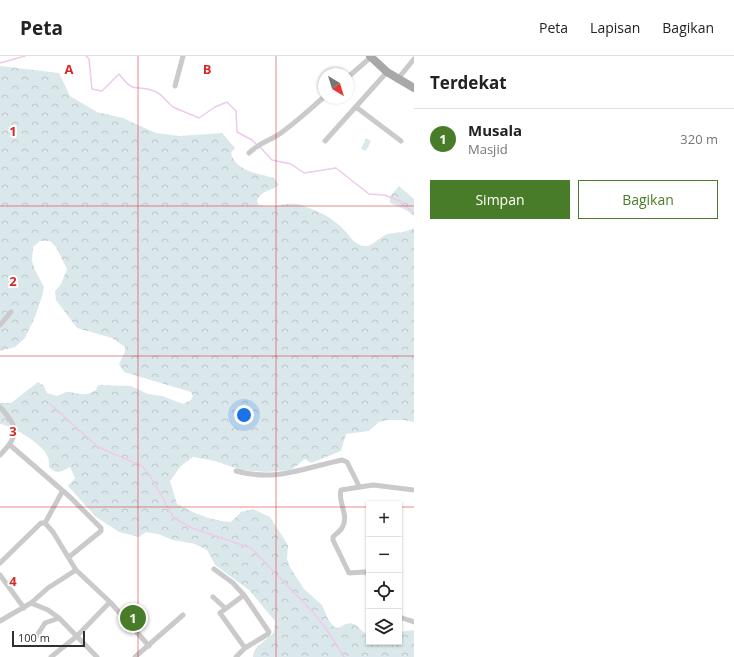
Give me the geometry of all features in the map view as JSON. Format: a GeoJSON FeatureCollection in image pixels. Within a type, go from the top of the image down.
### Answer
{"type":"FeatureCollection","features":[{"type":"Feature","properties":{"kind":"main road"},"geometry":{"type":"LineString","coordinates":[[371,56],[397,80],[414,88]]}},
{"type":"Feature","properties":{"kind":"street"},"geometry":{"type":"LineString","coordinates":[[175,86],[183,56]]}},
{"type":"Feature","properties":{"kind":"street"},"geometry":{"type":"LineString","coordinates":[[354,72],[371,56]]}},
{"type":"Feature","properties":{"kind":"street"},"geometry":{"type":"LineString","coordinates":[[397,80],[414,59]]}},
{"type":"Feature","properties":{"kind":"street"},"geometry":{"type":"LineString","coordinates":[[325,141],[387,72]]}},
{"type":"Feature","properties":{"kind":"street"},"geometry":{"type":"LineString","coordinates":[[249,153],[258,145],[277,135],[318,102]]}},
{"type":"Feature","properties":{"kind":"street"},"geometry":{"type":"LineString","coordinates":[[356,107],[401,141]]}},
{"type":"Feature","properties":{"kind":"street"},"geometry":{"type":"LineString","coordinates":[[0,325],[10,312]]}},
{"type":"Feature","properties":{"kind":"street"},"geometry":{"type":"LineString","coordinates":[[0,408],[14,424],[15,431],[10,445],[0,455]]}},
{"type":"Feature","properties":{"kind":"street"},"geometry":{"type":"LineString","coordinates":[[10,445],[74,501],[101,528],[100,531],[86,545],[69,557]]}},
{"type":"Feature","properties":{"kind":"street"},"geometry":{"type":"LineString","coordinates":[[236,471],[254,476],[286,474],[342,460],[347,462],[359,486]]}},
{"type":"Feature","properties":{"kind":"street"},"geometry":{"type":"LineString","coordinates":[[366,572],[349,573],[333,537],[343,525],[344,512],[340,500],[341,490],[359,486],[383,485],[414,490]]}},
{"type":"Feature","properties":{"kind":"street"},"geometry":{"type":"LineString","coordinates":[[0,563],[41,523],[45,523],[62,492]]}},
{"type":"Feature","properties":{"kind":"street"},"geometry":{"type":"LineString","coordinates":[[45,523],[53,532],[76,570],[110,602],[149,646]]}},
{"type":"Feature","properties":{"kind":"street"},"geometry":{"type":"LineString","coordinates":[[214,569],[233,582],[244,595],[269,632],[245,648],[236,657]]}},
{"type":"Feature","properties":{"kind":"street"},"geometry":{"type":"LineString","coordinates":[[0,621],[24,608],[48,588],[76,570]]}},
{"type":"Feature","properties":{"kind":"street"},"geometry":{"type":"LineString","coordinates":[[0,575],[24,608]]}},
{"type":"Feature","properties":{"kind":"street"},"geometry":{"type":"LineString","coordinates":[[244,595],[220,613],[245,648]]}},
{"type":"Feature","properties":{"kind":"street"},"geometry":{"type":"LineString","coordinates":[[213,597],[225,608]]}},
{"type":"Feature","properties":{"kind":"street"},"geometry":{"type":"LineString","coordinates":[[51,657],[77,636],[110,602]]}},
{"type":"Feature","properties":{"kind":"street"},"geometry":{"type":"LineString","coordinates":[[31,603],[48,610],[59,618],[97,657]]}},
{"type":"Feature","properties":{"kind":"street"},"geometry":{"type":"LineString","coordinates":[[136,657],[183,616]]}},
{"type":"Feature","properties":{"kind":"street"},"geometry":{"type":"LineString","coordinates":[[36,636],[45,623],[59,618]]}},
{"type":"Feature","properties":{"kind":"street"},"geometry":{"type":"LineString","coordinates":[[402,618],[414,622]]}},
{"type":"Feature","properties":{"kind":"green space"},"geometry":{"type":"Polygon","coordinates":[[[0,66],[59,73],[70,96],[97,112],[123,118],[156,133],[180,136],[222,133],[235,148],[231,153],[237,164],[248,171],[274,178],[279,185],[259,197],[257,201],[259,205],[301,205],[325,215],[340,226],[354,241],[360,245],[367,246],[385,235],[405,232],[414,228],[414,422],[388,420],[379,422],[369,431],[346,434],[341,451],[311,463],[305,459],[291,470],[266,472],[241,470],[215,461],[193,457],[181,466],[170,481],[177,504],[203,516],[231,522],[241,512],[253,509],[270,517],[288,545],[287,559],[290,567],[304,589],[322,605],[333,626],[338,628],[348,623],[354,624],[366,634],[366,645],[402,645],[402,632],[414,630],[414,657],[253,657],[255,649],[274,632],[275,621],[249,590],[215,565],[207,550],[195,544],[173,540],[158,534],[146,532],[139,537],[119,532],[96,517],[68,486],[75,478],[70,467],[59,472],[54,471],[49,467],[48,457],[41,447],[20,432],[0,424],[0,403],[11,403],[38,382],[43,385],[47,393],[57,396],[66,392],[84,394],[91,393],[96,390],[98,385],[131,386],[148,394],[162,396],[183,404],[191,400],[193,396],[191,392],[124,372],[119,364],[125,352],[125,347],[112,338],[77,328],[56,300],[55,291],[61,284],[67,269],[56,247],[50,241],[40,241],[33,247],[32,261],[44,287],[35,317],[25,338],[15,347],[0,351],[0,66]]]}},
{"type":"Feature","properties":{"kind":"green space"},"geometry":{"type":"Polygon","coordinates":[[[366,138],[371,141],[366,151],[361,149],[366,138]]]}},
{"type":"Feature","properties":{"kind":"green space"},"geometry":{"type":"Polygon","coordinates":[[[399,186],[414,199],[414,216],[406,210],[390,203],[390,196],[399,186]]]}},
{"type":"Feature","properties":{"kind":"waterway"},"geometry":{"type":"LineString","coordinates":[[0,63],[25,56]]}},
{"type":"Feature","properties":{"kind":"waterway"},"geometry":{"type":"LineString","coordinates":[[86,56],[89,59],[92,89],[102,91],[119,74],[132,87],[157,92],[173,107],[199,118],[215,107],[227,102],[236,111],[237,132],[252,140],[257,145]]}},
{"type":"Feature","properties":{"kind":"waterway"},"geometry":{"type":"LineString","coordinates":[[260,147],[272,160],[291,164],[304,173],[336,168],[369,194],[384,195],[400,201],[414,213]]}},
{"type":"Feature","properties":{"kind":"waterway"},"geometry":{"type":"LineString","coordinates":[[50,404],[98,447],[142,466],[150,476],[174,518],[192,528],[251,548],[312,611],[327,630],[344,657]]}},
{"type":"Feature","properties":{"kind":"place","name":"Musala"},"geometry":{"type":"Point","coordinates":[133,618]}}]}
